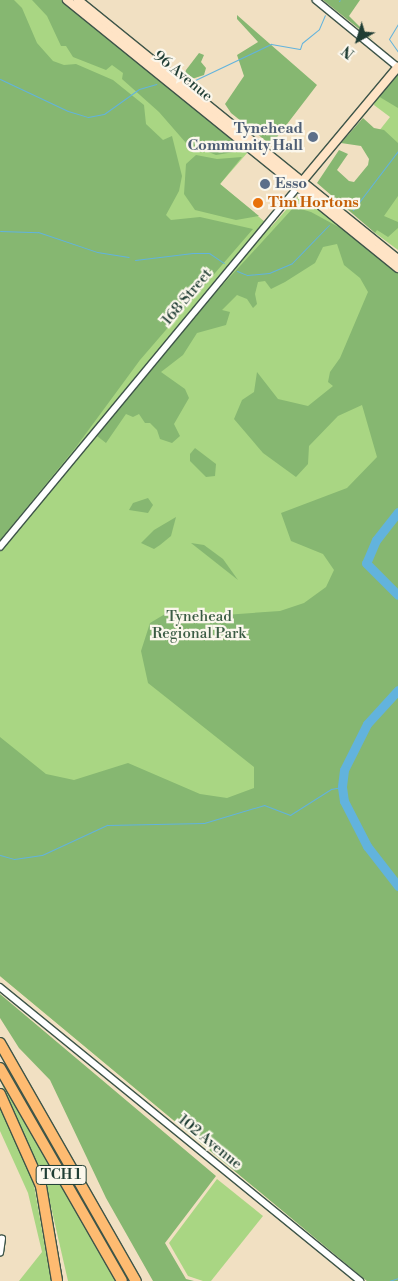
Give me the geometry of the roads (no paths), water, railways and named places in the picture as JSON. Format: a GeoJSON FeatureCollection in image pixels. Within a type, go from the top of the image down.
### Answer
{"type":"FeatureCollection","features":[{"type":"Feature","properties":{"kind":"highway","name":"TCH 1"},"geometry":{"type":"LineString","coordinates":[[0,1043],[136,1281]]}},
{"type":"Feature","properties":{"kind":"highway","name":"TCH 1"},"geometry":{"type":"LineString","coordinates":[[0,1068],[122,1281]]}},
{"type":"Feature","properties":{"kind":"highway"},"geometry":{"type":"LineString","coordinates":[[0,1094],[41,1186],[57,1280]]}},
{"type":"Feature","properties":{"kind":"highway"},"geometry":{"type":"LineString","coordinates":[[97,1212],[142,1281]]}},
{"type":"Feature","properties":{"kind":"main road","name":"96 Avenue"},"geometry":{"type":"LineString","coordinates":[[67,0],[398,259]]}},
{"type":"Feature","properties":{"kind":"main road","name":"96 Avenue"},"geometry":{"type":"LineString","coordinates":[[78,0],[398,268]]}},
{"type":"Feature","properties":{"kind":"main road","name":"168 Street"},"geometry":{"type":"LineString","coordinates":[[300,184],[398,67]]}},
{"type":"Feature","properties":{"kind":"street"},"geometry":{"type":"LineString","coordinates":[[316,0],[398,67]]}},
{"type":"Feature","properties":{"kind":"street","name":"168 Street"},"geometry":{"type":"LineString","coordinates":[[0,547],[300,184]]}},
{"type":"Feature","properties":{"kind":"street","name":"102 Avenue"},"geometry":{"type":"LineString","coordinates":[[0,987],[360,1281]]}},
{"type":"Feature","properties":{"kind":"street"},"geometry":{"type":"LineString","coordinates":[[0,1253],[2,1239]]}},
{"type":"Feature","properties":{"kind":"waterway"},"geometry":{"type":"LineString","coordinates":[[191,82],[271,44],[300,49],[302,43],[319,29],[325,15]]}},
{"type":"Feature","properties":{"kind":"waterway"},"geometry":{"type":"LineString","coordinates":[[398,24],[389,39],[398,52]]}},
{"type":"Feature","properties":{"kind":"waterway"},"geometry":{"type":"LineString","coordinates":[[0,79],[68,111],[88,117],[104,114],[139,89],[156,84]]}},
{"type":"Feature","properties":{"kind":"waterway"},"geometry":{"type":"LineString","coordinates":[[353,210],[398,151]]}},
{"type":"Feature","properties":{"kind":"waterway"},"geometry":{"type":"LineString","coordinates":[[237,271],[247,275],[269,273],[292,263],[329,225]]}},
{"type":"Feature","properties":{"kind":"waterway"},"geometry":{"type":"LineString","coordinates":[[0,231],[38,232],[97,252],[129,257]]}},
{"type":"Feature","properties":{"kind":"waterway"},"geometry":{"type":"LineString","coordinates":[[135,260],[193,253],[209,253],[224,263]]}},
{"type":"Feature","properties":{"kind":"waterway"},"geometry":{"type":"LineString","coordinates":[[398,512],[376,540],[366,563],[398,595]]}},
{"type":"Feature","properties":{"kind":"waterway"},"geometry":{"type":"LineString","coordinates":[[398,690],[367,724],[344,770],[342,787],[344,801],[367,846],[398,886]]}},
{"type":"Feature","properties":{"kind":"waterway"},"geometry":{"type":"LineString","coordinates":[[0,855],[14,859],[42,855],[107,825],[204,823],[264,805],[290,815],[331,789],[342,787]]}},
{"type":"Feature","properties":{"kind":"waterway"},"geometry":{"type":"LineString","coordinates":[[389,1281],[398,1278]]}},
{"type":"Feature","properties":{"kind":"place","name":"Tynehead Community Hall"},"geometry":{"type":"Point","coordinates":[313,137]}},
{"type":"Feature","properties":{"kind":"place","name":"Esso"},"geometry":{"type":"Point","coordinates":[265,184]}},
{"type":"Feature","properties":{"kind":"place","name":"Tim Hortons"},"geometry":{"type":"Point","coordinates":[258,203]}},
{"type":"Feature","properties":{"kind":"park label","name":"Tynehead Regional Park"},"geometry":{"type":"Point","coordinates":[199,624]}}]}
